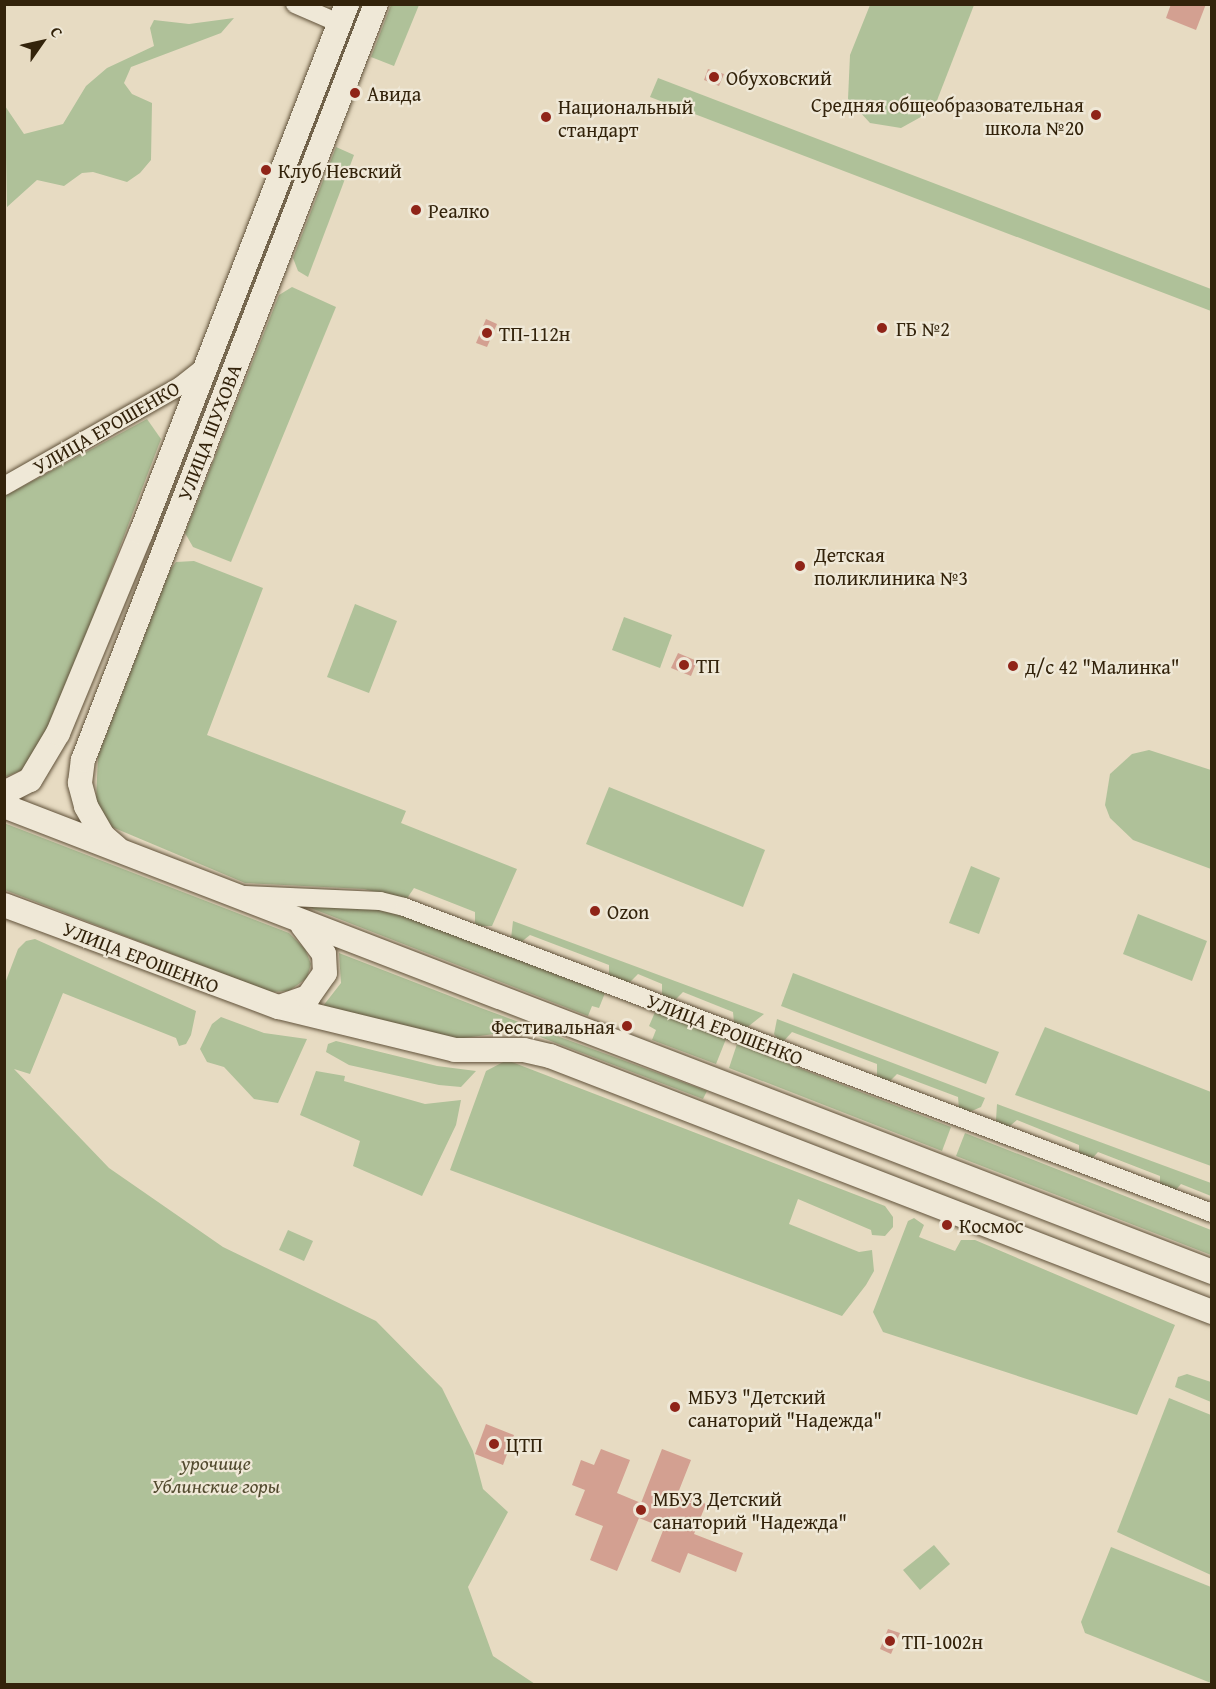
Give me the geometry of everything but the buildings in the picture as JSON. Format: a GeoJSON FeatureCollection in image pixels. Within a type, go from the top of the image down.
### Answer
{"type":"FeatureCollection","features":[{"type":"Feature","properties":{"kind":"main road","name":"УЛИЦА ШУХОВА"},"geometry":{"type":"LineString","coordinates":[[123,853],[103,836],[86,806],[80,783],[83,760],[376,4]]}},
{"type":"Feature","properties":{"kind":"main road"},"geometry":{"type":"LineString","coordinates":[[343,14],[364,34]]}},
{"type":"Feature","properties":{"kind":"main road","name":"УЛИЦА ШУХОВА"},"geometry":{"type":"LineString","coordinates":[[4,793],[30,780],[48,758],[206,366],[343,14]]}},
{"type":"Feature","properties":{"kind":"main road","name":"УЛИЦА ЕРОШЕНКО"},"geometry":{"type":"LineString","coordinates":[[4,806],[228,895],[1212,1272]]}},
{"type":"Feature","properties":{"kind":"main road","name":"УЛИЦА ЕРОШЕНКО"},"geometry":{"type":"LineString","coordinates":[[4,905],[279,1007],[454,1050],[524,1050],[550,1056],[1212,1312]]}},
{"type":"Feature","properties":{"kind":"main road","name":"УЛИЦА ЕРОШЕНКО"},"geometry":{"type":"LineString","coordinates":[[279,1007],[308,997],[325,973],[320,946],[299,922]]}},
{"type":"Feature","properties":{"kind":"street"},"geometry":{"type":"LineString","coordinates":[[295,4],[343,14]]}},
{"type":"Feature","properties":{"kind":"street","name":"УЛИЦА ЕРОШЕНКО"},"geometry":{"type":"LineString","coordinates":[[4,486],[180,386],[206,366]]}},
{"type":"Feature","properties":{"kind":"street","name":"УЛИЦА ЕРОШЕНКО"},"geometry":{"type":"LineString","coordinates":[[228,895],[380,901],[404,907],[959,1121],[1212,1213]]}},
{"type":"Feature","properties":{"kind":"green space"},"geometry":{"type":"Polygon","coordinates":[[[391,5],[419,5],[394,66],[371,57],[391,5]]]}},
{"type":"Feature","properties":{"kind":"green space"},"geometry":{"type":"Polygon","coordinates":[[[870,5],[974,5],[936,103],[928,113],[901,128],[870,123],[848,99],[850,55],[870,5]]]}},
{"type":"Feature","properties":{"kind":"green space"},"geometry":{"type":"Polygon","coordinates":[[[234,18],[221,33],[131,67],[124,83],[132,94],[152,103],[151,160],[140,173],[127,182],[93,172],[82,173],[64,186],[37,180],[7,207],[5,106],[24,134],[63,124],[86,86],[107,68],[154,46],[150,28],[154,20],[189,24],[234,18]]]}},
{"type":"Feature","properties":{"kind":"green space"},"geometry":{"type":"Polygon","coordinates":[[[658,78],[1211,289],[1211,311],[650,97],[658,78]]]}},
{"type":"Feature","properties":{"kind":"green space"},"geometry":{"type":"Polygon","coordinates":[[[336,147],[354,155],[308,277],[298,271],[293,258],[336,147]]]}},
{"type":"Feature","properties":{"kind":"green space"},"geometry":{"type":"Polygon","coordinates":[[[292,287],[336,307],[231,562],[193,547],[185,533],[279,295],[292,287]]]}},
{"type":"Feature","properties":{"kind":"green space"},"geometry":{"type":"Polygon","coordinates":[[[147,419],[161,439],[54,720],[22,770],[5,777],[5,496],[147,419]]]}},
{"type":"Feature","properties":{"kind":"green space"},"geometry":{"type":"Polygon","coordinates":[[[194,561],[263,588],[207,735],[406,811],[401,823],[517,869],[492,926],[475,926],[475,912],[414,888],[406,900],[364,889],[245,883],[112,827],[96,801],[98,756],[170,570],[176,562],[194,561]]]}},
{"type":"Feature","properties":{"kind":"green space"},"geometry":{"type":"Polygon","coordinates":[[[355,604],[397,621],[369,693],[327,677],[355,604]]]}},
{"type":"Feature","properties":{"kind":"green space"},"geometry":{"type":"Polygon","coordinates":[[[624,617],[672,635],[660,668],[612,650],[624,617]]]}},
{"type":"Feature","properties":{"kind":"green space"},"geometry":{"type":"Polygon","coordinates":[[[1149,750],[1211,770],[1211,869],[1133,840],[1110,818],[1105,805],[1110,774],[1132,754],[1149,750]]]}},
{"type":"Feature","properties":{"kind":"green space"},"geometry":{"type":"Polygon","coordinates":[[[609,787],[765,850],[743,907],[586,844],[609,787]]]}},
{"type":"Feature","properties":{"kind":"green space"},"geometry":{"type":"Polygon","coordinates":[[[4,823],[289,933],[305,949],[311,964],[307,978],[289,991],[271,992],[5,890],[4,823]]]}},
{"type":"Feature","properties":{"kind":"green space"},"geometry":{"type":"Polygon","coordinates":[[[971,866],[1000,878],[979,934],[949,923],[971,866]]]}},
{"type":"Feature","properties":{"kind":"green space"},"geometry":{"type":"Polygon","coordinates":[[[298,903],[391,911],[605,993],[599,1008],[592,1006],[588,1016],[298,903]]]}},
{"type":"Feature","properties":{"kind":"green space"},"geometry":{"type":"Polygon","coordinates":[[[1138,914],[1207,941],[1192,981],[1123,954],[1138,914]]]}},
{"type":"Feature","properties":{"kind":"green space"},"geometry":{"type":"Polygon","coordinates":[[[513,921],[764,1014],[745,1029],[734,1023],[733,1012],[683,992],[674,1001],[662,997],[662,984],[638,974],[628,984],[609,976],[609,965],[530,935],[520,943],[511,939],[513,921]]]}},
{"type":"Feature","properties":{"kind":"green space","name":"урочище Ублинские горы"},"geometry":{"type":"Polygon","coordinates":[[[35,939],[196,1011],[191,1035],[186,1044],[179,1046],[176,1038],[63,993],[30,1074],[14,1069],[109,1168],[223,1247],[376,1321],[442,1388],[473,1451],[483,1489],[508,1512],[468,1587],[493,1656],[535,1684],[5,1684],[4,986],[18,949],[26,941],[35,939]]]}},
{"type":"Feature","properties":{"kind":"green space"},"geometry":{"type":"Polygon","coordinates":[[[339,953],[707,1091],[703,1099],[535,1035],[517,1031],[456,1039],[323,1006],[341,983],[339,953]]]}},
{"type":"Feature","properties":{"kind":"green space"},"geometry":{"type":"Polygon","coordinates":[[[793,973],[999,1052],[986,1084],[781,1006],[793,973]]]}},
{"type":"Feature","properties":{"kind":"green space"},"geometry":{"type":"Polygon","coordinates":[[[656,1010],[726,1039],[716,1064],[652,1040],[656,1030],[649,1026],[656,1010]]]}},
{"type":"Feature","properties":{"kind":"green space"},"geometry":{"type":"Polygon","coordinates":[[[221,1017],[264,1033],[307,1039],[278,1103],[254,1099],[224,1067],[207,1062],[200,1049],[212,1024],[221,1017]]]}},
{"type":"Feature","properties":{"kind":"green space"},"geometry":{"type":"Polygon","coordinates":[[[777,1019],[985,1098],[981,1107],[967,1113],[959,1110],[958,1097],[897,1074],[888,1083],[877,1078],[877,1064],[792,1032],[781,1044],[774,1034],[777,1019]]]}},
{"type":"Feature","properties":{"kind":"green space"},"geometry":{"type":"Polygon","coordinates":[[[1045,1027],[1211,1092],[1211,1166],[1015,1095],[1045,1027]]]}},
{"type":"Feature","properties":{"kind":"green space"},"geometry":{"type":"Polygon","coordinates":[[[336,1041],[437,1066],[476,1071],[461,1087],[439,1085],[349,1065],[326,1052],[328,1044],[336,1041]]]}},
{"type":"Feature","properties":{"kind":"green space"},"geometry":{"type":"Polygon","coordinates":[[[737,1044],[951,1127],[942,1151],[729,1068],[737,1044]]]}},
{"type":"Feature","properties":{"kind":"green space"},"geometry":{"type":"Polygon","coordinates":[[[507,1060],[885,1206],[893,1217],[893,1227],[885,1236],[872,1235],[871,1230],[798,1199],[789,1224],[859,1252],[872,1250],[874,1271],[866,1285],[842,1316],[450,1170],[486,1071],[507,1060]]]}},
{"type":"Feature","properties":{"kind":"green space"},"geometry":{"type":"Polygon","coordinates":[[[316,1071],[345,1076],[344,1081],[425,1104],[461,1100],[456,1125],[422,1196],[353,1166],[360,1141],[300,1115],[316,1071]]]}},
{"type":"Feature","properties":{"kind":"green space"},"geometry":{"type":"Polygon","coordinates":[[[997,1104],[1211,1183],[1211,1196],[1181,1184],[1172,1194],[1160,1189],[1160,1176],[1098,1152],[1089,1162],[1079,1157],[1079,1145],[1017,1120],[1005,1130],[996,1120],[997,1104]]]}},
{"type":"Feature","properties":{"kind":"green space"},"geometry":{"type":"Polygon","coordinates":[[[965,1133],[1211,1230],[1211,1255],[956,1156],[965,1133]]]}},
{"type":"Feature","properties":{"kind":"green space"},"geometry":{"type":"Polygon","coordinates":[[[914,1218],[924,1225],[919,1237],[955,1251],[961,1240],[975,1240],[1175,1325],[1137,1415],[883,1332],[873,1312],[908,1221],[914,1218]]]}},
{"type":"Feature","properties":{"kind":"green space"},"geometry":{"type":"Polygon","coordinates":[[[288,1230],[313,1241],[304,1261],[279,1250],[288,1230]]]}},
{"type":"Feature","properties":{"kind":"green space"},"geometry":{"type":"Polygon","coordinates":[[[1187,1374],[1211,1382],[1211,1402],[1175,1387],[1178,1377],[1187,1374]]]}},
{"type":"Feature","properties":{"kind":"green space"},"geometry":{"type":"Polygon","coordinates":[[[1169,1398],[1211,1415],[1211,1575],[1117,1532],[1169,1398]]]}},
{"type":"Feature","properties":{"kind":"green space"},"geometry":{"type":"Polygon","coordinates":[[[934,1545],[950,1564],[920,1590],[903,1570],[934,1545]]]}},
{"type":"Feature","properties":{"kind":"green space"},"geometry":{"type":"Polygon","coordinates":[[[1111,1547],[1211,1587],[1211,1683],[1085,1633],[1081,1622],[1111,1547]]]}},
{"type":"Feature","properties":{"kind":"place","name":"Обуховский"},"geometry":{"type":"Point","coordinates":[714,77]}},
{"type":"Feature","properties":{"kind":"place","name":"Авида"},"geometry":{"type":"Point","coordinates":[355,93]}},
{"type":"Feature","properties":{"kind":"place","name":"Средняя общеобразовательная школа №20"},"geometry":{"type":"Point","coordinates":[1096,115]}},
{"type":"Feature","properties":{"kind":"place","name":"Национальный стандарт"},"geometry":{"type":"Point","coordinates":[546,117]}},
{"type":"Feature","properties":{"kind":"place","name":"Клуб Невский"},"geometry":{"type":"Point","coordinates":[266,170]}},
{"type":"Feature","properties":{"kind":"place","name":"Реалко"},"geometry":{"type":"Point","coordinates":[416,210]}},
{"type":"Feature","properties":{"kind":"place","name":"ГБ №2"},"geometry":{"type":"Point","coordinates":[882,328]}},
{"type":"Feature","properties":{"kind":"place","name":"ТП-112н"},"geometry":{"type":"Point","coordinates":[487,333]}},
{"type":"Feature","properties":{"kind":"place","name":"Детская поликлиника №3"},"geometry":{"type":"Point","coordinates":[800,566]}},
{"type":"Feature","properties":{"kind":"place","name":"ТП"},"geometry":{"type":"Point","coordinates":[684,665]}},
{"type":"Feature","properties":{"kind":"place","name":"д/с 42 \"Малинка\""},"geometry":{"type":"Point","coordinates":[1013,666]}},
{"type":"Feature","properties":{"kind":"place","name":"Ozon"},"geometry":{"type":"Point","coordinates":[595,911]}},
{"type":"Feature","properties":{"kind":"place","name":"Фестивальная"},"geometry":{"type":"Point","coordinates":[627,1026]}},
{"type":"Feature","properties":{"kind":"place","name":"Космос"},"geometry":{"type":"Point","coordinates":[947,1225]}},
{"type":"Feature","properties":{"kind":"place","name":"МБУЗ \"Детский санаторий \"Надежда\""},"geometry":{"type":"Point","coordinates":[675,1407]}},
{"type":"Feature","properties":{"kind":"place","name":"ЦТП"},"geometry":{"type":"Point","coordinates":[494,1444]}},
{"type":"Feature","properties":{"kind":"place","name":"МБУЗ Детский санаторий \"Надежда\""},"geometry":{"type":"Point","coordinates":[641,1510]}},
{"type":"Feature","properties":{"kind":"place","name":"ТП-1002н"},"geometry":{"type":"Point","coordinates":[890,1641]}}]}
